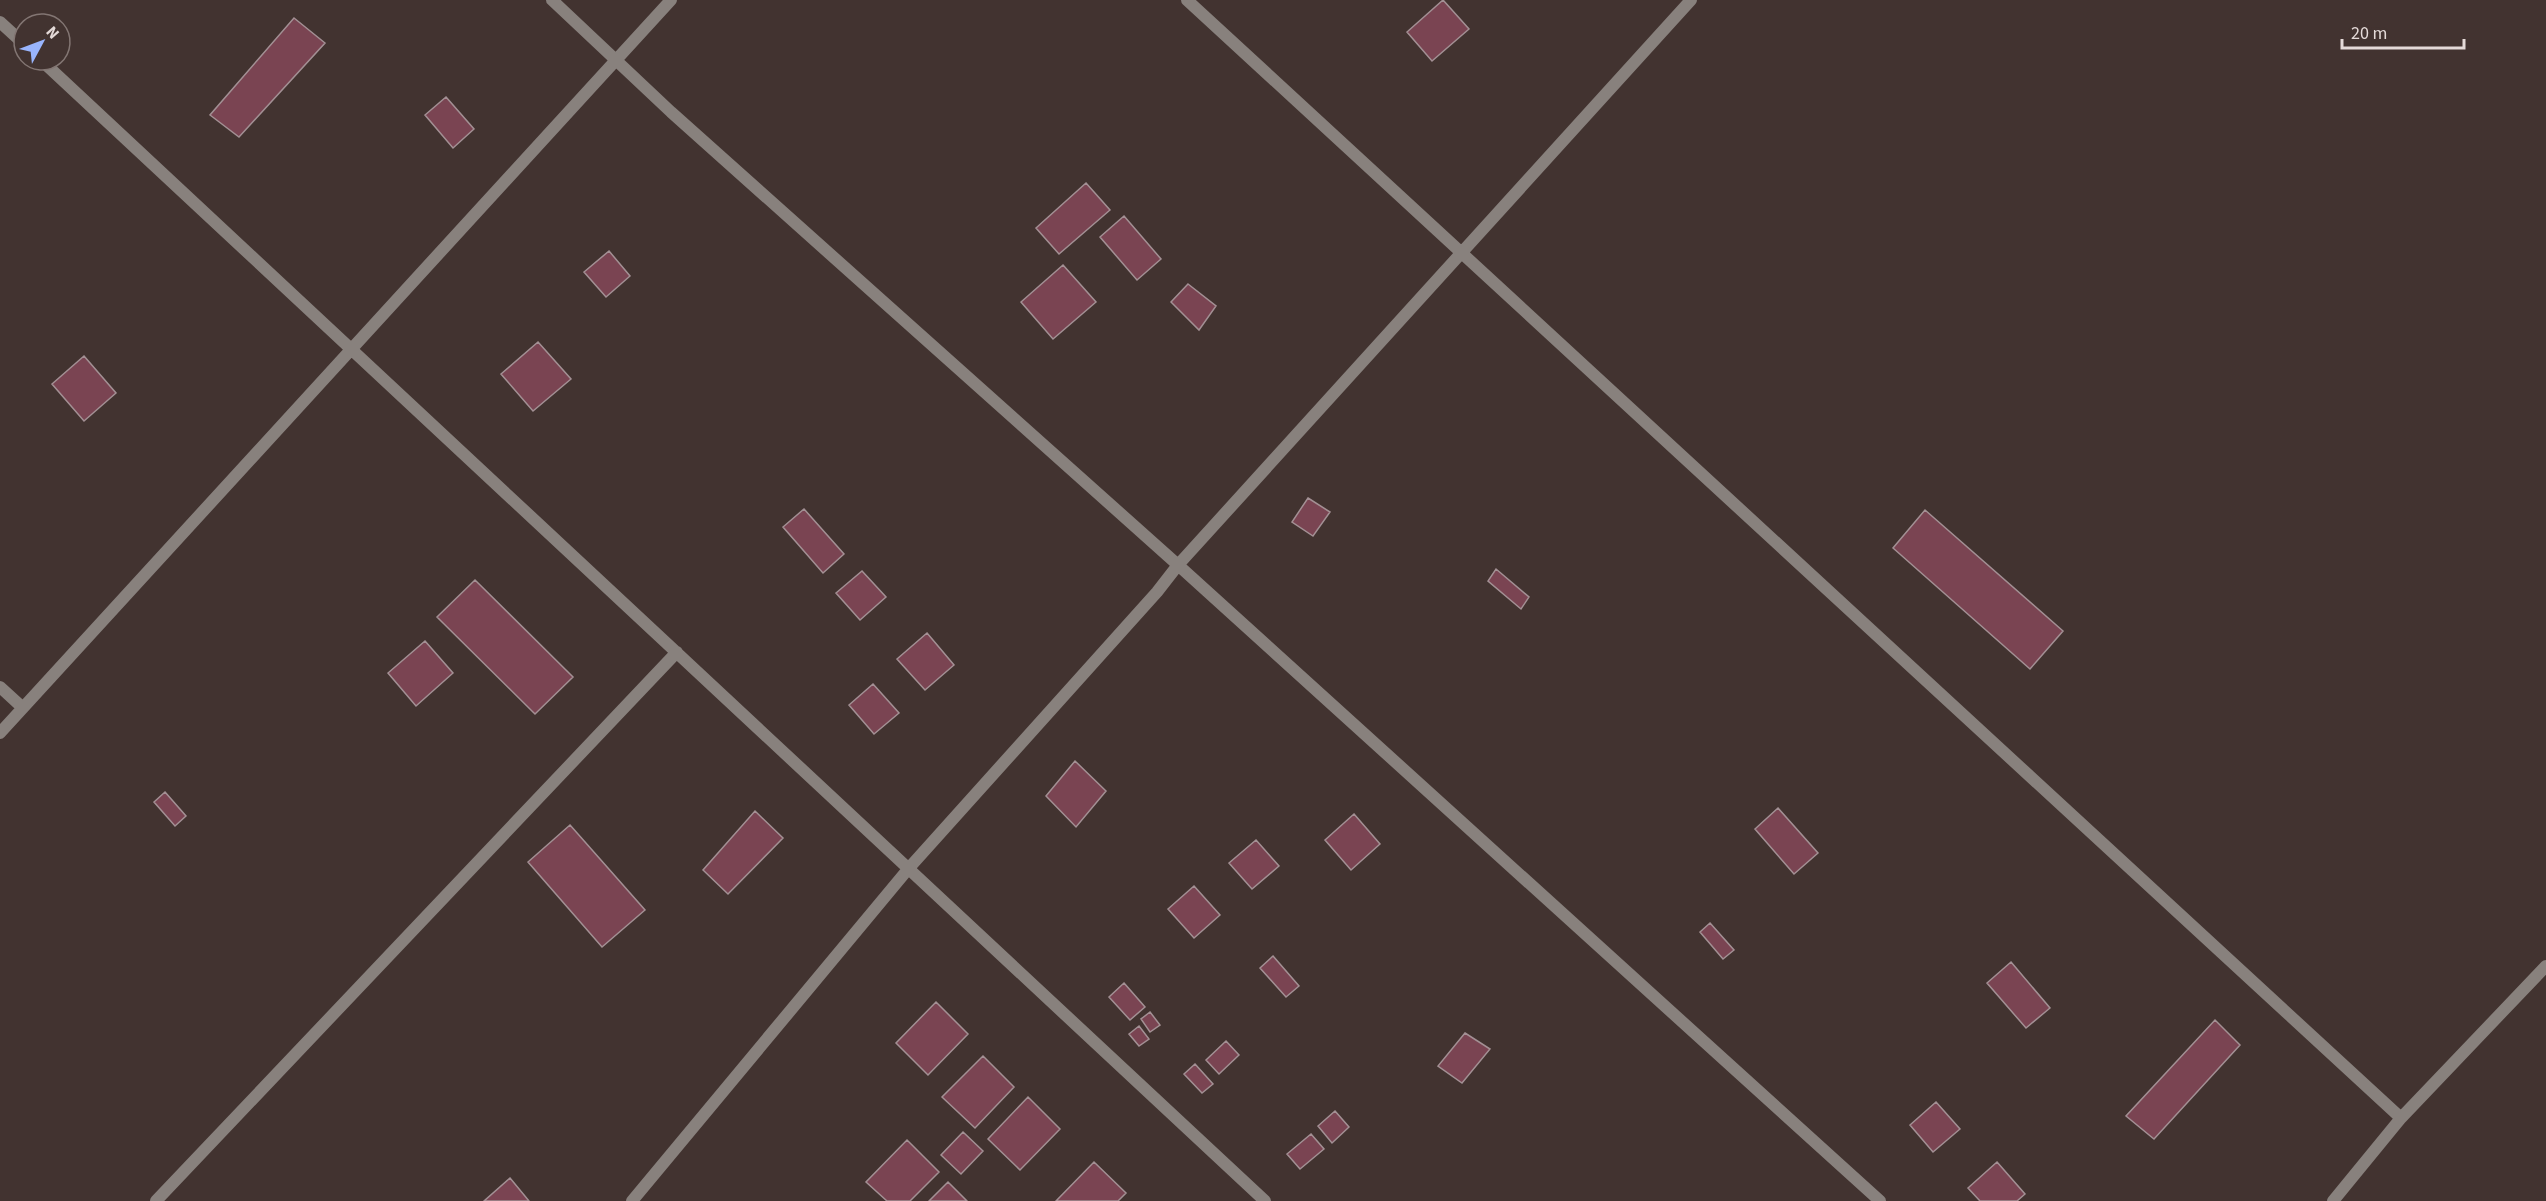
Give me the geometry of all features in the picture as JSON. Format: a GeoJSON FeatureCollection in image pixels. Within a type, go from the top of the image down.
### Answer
{"type":"FeatureCollection","features":[{"type":"Feature","properties":{"kind":"street"},"geometry":{"type":"LineString","coordinates":[[552,0],[1880,1201]]}},
{"type":"Feature","properties":{"kind":"street"},"geometry":{"type":"LineString","coordinates":[[0,733],[671,0]]}},
{"type":"Feature","properties":{"kind":"street"},"geometry":{"type":"LineString","coordinates":[[1187,0],[2401,1118]]}},
{"type":"Feature","properties":{"kind":"street"},"geometry":{"type":"LineString","coordinates":[[632,1201],[909,868],[1157,592],[1178,565],[1691,0]]}},
{"type":"Feature","properties":{"kind":"street"},"geometry":{"type":"LineString","coordinates":[[0,22],[12,33]]}},
{"type":"Feature","properties":{"kind":"street"},"geometry":{"type":"LineString","coordinates":[[54,72],[1265,1201]]}},
{"type":"Feature","properties":{"kind":"street"},"geometry":{"type":"LineString","coordinates":[[156,1201],[677,652]]}},
{"type":"Feature","properties":{"kind":"street"},"geometry":{"type":"LineString","coordinates":[[0,687],[23,708]]}},
{"type":"Feature","properties":{"kind":"street"},"geometry":{"type":"LineString","coordinates":[[2333,1201],[2401,1118],[2546,966]]}},
{"type":"Feature","properties":{"kind":"building"},"geometry":{"type":"Polygon","coordinates":[[[1443,0],[1469,29],[1432,61],[1407,32],[1443,0]]]}},
{"type":"Feature","properties":{"kind":"building"},"geometry":{"type":"Polygon","coordinates":[[[294,18],[325,43],[239,137],[210,115],[294,18]]]}},
{"type":"Feature","properties":{"kind":"building"},"geometry":{"type":"Polygon","coordinates":[[[446,97],[474,129],[453,148],[425,115],[446,97]]]}},
{"type":"Feature","properties":{"kind":"building"},"geometry":{"type":"Polygon","coordinates":[[[1086,183],[1110,210],[1059,254],[1036,228],[1086,183]]]}},
{"type":"Feature","properties":{"kind":"building"},"geometry":{"type":"Polygon","coordinates":[[[1124,216],[1161,259],[1137,280],[1100,237],[1124,216]]]}},
{"type":"Feature","properties":{"kind":"building"},"geometry":{"type":"Polygon","coordinates":[[[609,251],[630,276],[606,297],[584,272],[609,251]]]}},
{"type":"Feature","properties":{"kind":"building"},"geometry":{"type":"Polygon","coordinates":[[[1063,265],[1096,302],[1053,339],[1021,302],[1063,265]]]}},
{"type":"Feature","properties":{"kind":"building"},"geometry":{"type":"Polygon","coordinates":[[[1188,284],[1216,306],[1199,330],[1171,302],[1188,284]]]}},
{"type":"Feature","properties":{"kind":"building"},"geometry":{"type":"Polygon","coordinates":[[[538,342],[571,379],[533,411],[501,374],[538,342]]]}},
{"type":"Feature","properties":{"kind":"building"},"geometry":{"type":"Polygon","coordinates":[[[84,356],[116,393],[84,421],[52,384],[84,356]]]}},
{"type":"Feature","properties":{"kind":"building"},"geometry":{"type":"Polygon","coordinates":[[[1308,498],[1330,512],[1313,536],[1292,522],[1308,498]]]}},
{"type":"Feature","properties":{"kind":"building"},"geometry":{"type":"Polygon","coordinates":[[[804,509],[844,554],[823,573],[783,527],[804,509]]]}},
{"type":"Feature","properties":{"kind":"building"},"geometry":{"type":"Polygon","coordinates":[[[1925,510],[2063,631],[2030,669],[1893,548],[1925,510]]]}},
{"type":"Feature","properties":{"kind":"building"},"geometry":{"type":"Polygon","coordinates":[[[1496,569],[1529,597],[1521,609],[1488,581],[1496,569]]]}},
{"type":"Feature","properties":{"kind":"building"},"geometry":{"type":"Polygon","coordinates":[[[862,571],[886,597],[860,620],[836,593],[862,571]]]}},
{"type":"Feature","properties":{"kind":"building"},"geometry":{"type":"Polygon","coordinates":[[[475,580],[573,677],[535,714],[437,617],[475,580]]]}},
{"type":"Feature","properties":{"kind":"building"},"geometry":{"type":"Polygon","coordinates":[[[927,633],[954,665],[925,690],[897,659],[927,633]]]}},
{"type":"Feature","properties":{"kind":"building"},"geometry":{"type":"Polygon","coordinates":[[[425,641],[453,673],[416,706],[388,673],[425,641]]]}},
{"type":"Feature","properties":{"kind":"building"},"geometry":{"type":"Polygon","coordinates":[[[873,684],[899,713],[874,734],[849,705],[873,684]]]}},
{"type":"Feature","properties":{"kind":"building"},"geometry":{"type":"Polygon","coordinates":[[[1075,761],[1106,791],[1076,827],[1046,796],[1075,761]]]}},
{"type":"Feature","properties":{"kind":"building"},"geometry":{"type":"Polygon","coordinates":[[[165,792],[186,816],[175,826],[154,802],[165,792]]]}},
{"type":"Feature","properties":{"kind":"building"},"geometry":{"type":"Polygon","coordinates":[[[1778,808],[1818,853],[1794,874],[1755,829],[1778,808]]]}},
{"type":"Feature","properties":{"kind":"building"},"geometry":{"type":"Polygon","coordinates":[[[755,811],[783,838],[728,894],[703,870],[755,811]]]}},
{"type":"Feature","properties":{"kind":"building"},"geometry":{"type":"Polygon","coordinates":[[[1354,814],[1380,844],[1351,870],[1325,840],[1354,814]]]}},
{"type":"Feature","properties":{"kind":"building"},"geometry":{"type":"Polygon","coordinates":[[[570,825],[645,910],[602,947],[528,862],[570,825]]]}},
{"type":"Feature","properties":{"kind":"building"},"geometry":{"type":"Polygon","coordinates":[[[1256,840],[1279,866],[1252,889],[1229,863],[1256,840]]]}},
{"type":"Feature","properties":{"kind":"building"},"geometry":{"type":"Polygon","coordinates":[[[1194,886],[1220,915],[1194,938],[1168,909],[1194,886]]]}},
{"type":"Feature","properties":{"kind":"building"},"geometry":{"type":"Polygon","coordinates":[[[1710,923],[1734,950],[1723,959],[1700,932],[1710,923]]]}},
{"type":"Feature","properties":{"kind":"building"},"geometry":{"type":"Polygon","coordinates":[[[1273,956],[1299,986],[1286,997],[1260,968],[1273,956]]]}},
{"type":"Feature","properties":{"kind":"building"},"geometry":{"type":"Polygon","coordinates":[[[2011,962],[2050,1008],[2026,1028],[1987,983],[2011,962]]]}},
{"type":"Feature","properties":{"kind":"building"},"geometry":{"type":"Polygon","coordinates":[[[1124,983],[1145,1007],[1130,1020],[1109,997],[1124,983]]]}},
{"type":"Feature","properties":{"kind":"building"},"geometry":{"type":"Polygon","coordinates":[[[936,1002],[968,1034],[928,1075],[896,1043],[936,1002]]]}},
{"type":"Feature","properties":{"kind":"building"},"geometry":{"type":"Polygon","coordinates":[[[1150,1012],[1160,1025],[1150,1032],[1141,1019],[1150,1012]]]}},
{"type":"Feature","properties":{"kind":"building"},"geometry":{"type":"Polygon","coordinates":[[[2215,1020],[2240,1045],[2154,1139],[2126,1116],[2215,1020]]]}},
{"type":"Feature","properties":{"kind":"building"},"geometry":{"type":"Polygon","coordinates":[[[1139,1026],[1149,1039],[1139,1046],[1129,1034],[1139,1026]]]}},
{"type":"Feature","properties":{"kind":"building"},"geometry":{"type":"Polygon","coordinates":[[[1465,1033],[1490,1049],[1462,1083],[1438,1066],[1465,1033]]]}},
{"type":"Feature","properties":{"kind":"building"},"geometry":{"type":"Polygon","coordinates":[[[1226,1041],[1239,1055],[1219,1074],[1206,1060],[1226,1041]]]}},
{"type":"Feature","properties":{"kind":"building"},"geometry":{"type":"Polygon","coordinates":[[[983,1056],[1014,1087],[975,1128],[942,1097],[983,1056]]]}},
{"type":"Feature","properties":{"kind":"building"},"geometry":{"type":"Polygon","coordinates":[[[1195,1064],[1213,1084],[1202,1093],[1184,1074],[1195,1064]]]}},
{"type":"Feature","properties":{"kind":"building"},"geometry":{"type":"Polygon","coordinates":[[[1028,1097],[1060,1129],[1020,1170],[988,1139],[1028,1097]]]}},
{"type":"Feature","properties":{"kind":"building"},"geometry":{"type":"Polygon","coordinates":[[[1936,1102],[1960,1129],[1933,1152],[1910,1125],[1936,1102]]]}},
{"type":"Feature","properties":{"kind":"building"},"geometry":{"type":"Polygon","coordinates":[[[1335,1111],[1349,1127],[1332,1143],[1318,1126],[1335,1111]]]}},
{"type":"Feature","properties":{"kind":"building"},"geometry":{"type":"Polygon","coordinates":[[[963,1132],[983,1151],[961,1174],[941,1155],[963,1132]]]}},
{"type":"Feature","properties":{"kind":"building"},"geometry":{"type":"Polygon","coordinates":[[[1311,1134],[1324,1149],[1300,1169],[1287,1154],[1311,1134]]]}},
{"type":"Feature","properties":{"kind":"building"},"geometry":{"type":"Polygon","coordinates":[[[907,1140],[939,1172],[910,1201],[887,1201],[866,1182],[907,1140]]]}},
{"type":"Feature","properties":{"kind":"building"},"geometry":{"type":"Polygon","coordinates":[[[1094,1162],[1126,1193],[1118,1201],[1056,1201],[1094,1162]]]}},
{"type":"Feature","properties":{"kind":"building"},"geometry":{"type":"Polygon","coordinates":[[[1997,1162],[2025,1194],[2017,1201],[1980,1201],[1968,1188],[1997,1162]]]}},
{"type":"Feature","properties":{"kind":"building"},"geometry":{"type":"Polygon","coordinates":[[[510,1178],[529,1201],[484,1201],[510,1178]]]}},
{"type":"Feature","properties":{"kind":"building"},"geometry":{"type":"Polygon","coordinates":[[[948,1182],[967,1201],[929,1201],[948,1182]]]}}]}
